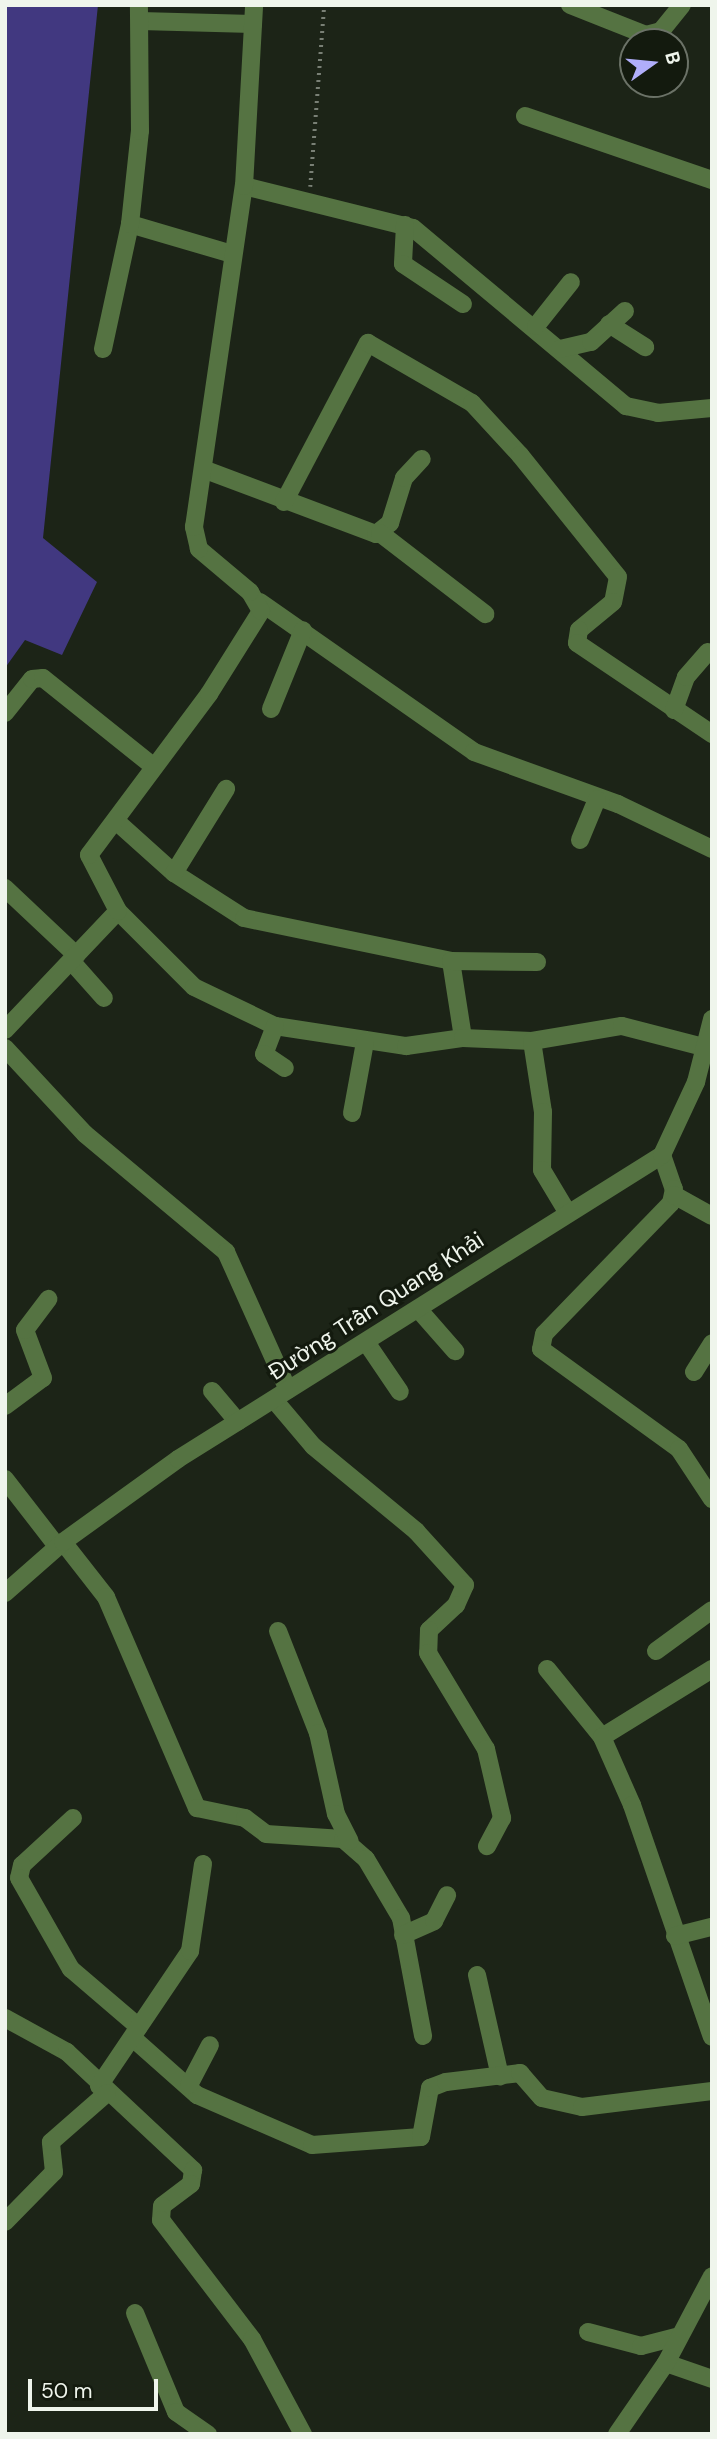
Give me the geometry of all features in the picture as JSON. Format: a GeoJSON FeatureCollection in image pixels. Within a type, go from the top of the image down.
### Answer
{"type":"FeatureCollection","features":[{"type":"Feature","properties":{"kind":"street"},"geometry":{"type":"LineString","coordinates":[[254,5],[244,186],[194,527],[199,549],[260,602],[474,752],[597,799],[712,849]]}},
{"type":"Feature","properties":{"kind":"street"},"geometry":{"type":"LineString","coordinates":[[570,5],[646,35],[661,31],[682,5]]}},
{"type":"Feature","properties":{"kind":"street"},"geometry":{"type":"LineString","coordinates":[[103,349],[130,224],[140,131],[139,13],[253,24]]}},
{"type":"Feature","properties":{"kind":"street"},"geometry":{"type":"LineString","coordinates":[[525,116],[712,180]]}},
{"type":"Feature","properties":{"kind":"street"},"geometry":{"type":"LineString","coordinates":[[244,186],[405,225],[536,326],[598,388],[626,406],[658,414],[712,408]]}},
{"type":"Feature","properties":{"kind":"street"},"geometry":{"type":"LineString","coordinates":[[130,224],[232,254]]}},
{"type":"Feature","properties":{"kind":"street"},"geometry":{"type":"LineString","coordinates":[[405,225],[403,264],[463,304]]}},
{"type":"Feature","properties":{"kind":"street"},"geometry":{"type":"LineString","coordinates":[[536,326],[571,282]]}},
{"type":"Feature","properties":{"kind":"street"},"geometry":{"type":"LineString","coordinates":[[560,349],[585,345],[625,311]]}},
{"type":"Feature","properties":{"kind":"street"},"geometry":{"type":"LineString","coordinates":[[609,324],[645,347]]}},
{"type":"Feature","properties":{"kind":"street"},"geometry":{"type":"LineString","coordinates":[[284,502],[368,343],[481,410],[614,567],[618,586],[613,602],[579,630],[578,643],[712,734]]}},
{"type":"Feature","properties":{"kind":"street"},"geometry":{"type":"LineString","coordinates":[[380,533],[404,478],[422,458]]}},
{"type":"Feature","properties":{"kind":"street"},"geometry":{"type":"LineString","coordinates":[[203,469],[284,502],[380,533],[485,614]]}},
{"type":"Feature","properties":{"kind":"street"},"geometry":{"type":"LineString","coordinates":[[260,602],[259,619],[117,821],[89,855],[118,911],[194,987],[275,1026],[365,1042],[406,1046],[463,1038],[532,1041],[622,1026],[703,1047]]}},
{"type":"Feature","properties":{"kind":"street"},"geometry":{"type":"LineString","coordinates":[[271,709],[303,630]]}},
{"type":"Feature","properties":{"kind":"street"},"geometry":{"type":"LineString","coordinates":[[674,710],[686,677],[708,652]]}},
{"type":"Feature","properties":{"kind":"street"},"geometry":{"type":"LineString","coordinates":[[5,713],[32,678],[43,678],[154,767]]}},
{"type":"Feature","properties":{"kind":"street"},"geometry":{"type":"LineString","coordinates":[[174,873],[226,789]]}},
{"type":"Feature","properties":{"kind":"street"},"geometry":{"type":"LineString","coordinates":[[580,840],[597,799]]}},
{"type":"Feature","properties":{"kind":"street"},"geometry":{"type":"LineString","coordinates":[[117,821],[174,873],[256,922],[451,961],[537,962]]}},
{"type":"Feature","properties":{"kind":"street"},"geometry":{"type":"LineString","coordinates":[[5,888],[74,959],[104,998]]}},
{"type":"Feature","properties":{"kind":"street"},"geometry":{"type":"LineString","coordinates":[[5,1030],[118,911]]}},
{"type":"Feature","properties":{"kind":"street"},"geometry":{"type":"LineString","coordinates":[[451,961],[463,1038]]}},
{"type":"Feature","properties":{"kind":"street"},"geometry":{"type":"LineString","coordinates":[[712,1019],[696,1082],[662,1154],[674,1195],[712,1216]]}},
{"type":"Feature","properties":{"kind":"street"},"geometry":{"type":"LineString","coordinates":[[275,1026],[264,1054],[285,1068]]}},
{"type":"Feature","properties":{"kind":"street"},"geometry":{"type":"LineString","coordinates":[[532,1041],[543,1112],[542,1170],[566,1210]]}},
{"type":"Feature","properties":{"kind":"street"},"geometry":{"type":"LineString","coordinates":[[352,1112],[365,1042]]}},
{"type":"Feature","properties":{"kind":"street"},"geometry":{"type":"LineString","coordinates":[[5,1048],[85,1134],[226,1252],[281,1396],[313,1446],[416,1531],[465,1585],[456,1605],[429,1630],[428,1653],[486,1749],[502,1818],[486,1846]]}},
{"type":"Feature","properties":{"kind":"street","name":"Đường Trần Quang Khải"},"geometry":{"type":"LineString","coordinates":[[5,1593],[60,1544],[238,1422],[419,1310],[566,1210],[662,1154]]}},
{"type":"Feature","properties":{"kind":"street"},"geometry":{"type":"LineString","coordinates":[[674,1195],[544,1334],[541,1349],[679,1449],[712,1499]]}},
{"type":"Feature","properties":{"kind":"street"},"geometry":{"type":"LineString","coordinates":[[5,1406],[43,1378],[25,1330],[48,1299]]}},
{"type":"Feature","properties":{"kind":"street"},"geometry":{"type":"LineString","coordinates":[[419,1310],[455,1352]]}},
{"type":"Feature","properties":{"kind":"street"},"geometry":{"type":"LineString","coordinates":[[366,1342],[400,1392]]}},
{"type":"Feature","properties":{"kind":"street"},"geometry":{"type":"LineString","coordinates":[[694,1372],[712,1343]]}},
{"type":"Feature","properties":{"kind":"street"},"geometry":{"type":"LineString","coordinates":[[212,1391],[238,1422]]}},
{"type":"Feature","properties":{"kind":"street"},"geometry":{"type":"LineString","coordinates":[[5,1479],[106,1597],[197,1808],[245,1818],[266,1834],[350,1841]]}},
{"type":"Feature","properties":{"kind":"street"},"geometry":{"type":"LineString","coordinates":[[656,1651],[712,1609]]}},
{"type":"Feature","properties":{"kind":"street"},"geometry":{"type":"LineString","coordinates":[[278,1630],[318,1733],[336,1814],[350,1841],[389,1892],[403,1935],[423,2036]]}},
{"type":"Feature","properties":{"kind":"street"},"geometry":{"type":"LineString","coordinates":[[547,1669],[602,1737],[632,1805],[712,2038]]}},
{"type":"Feature","properties":{"kind":"street"},"geometry":{"type":"LineString","coordinates":[[602,1737],[712,1669]]}},
{"type":"Feature","properties":{"kind":"street"},"geometry":{"type":"LineString","coordinates":[[73,1818],[22,1865],[19,1878],[46,1934],[71,1969],[189,2085],[220,2107],[312,2146],[421,2137],[430,2088],[520,2073],[542,2098],[582,2106],[712,2091]]}},
{"type":"Feature","properties":{"kind":"street"},"geometry":{"type":"LineString","coordinates":[[5,2222],[54,2172],[51,2142],[103,2090],[190,1951],[203,1864]]}},
{"type":"Feature","properties":{"kind":"street"},"geometry":{"type":"LineString","coordinates":[[403,1935],[434,1920],[447,1895]]}},
{"type":"Feature","properties":{"kind":"street"},"geometry":{"type":"LineString","coordinates":[[675,1936],[712,1927]]}},
{"type":"Feature","properties":{"kind":"street"},"geometry":{"type":"LineString","coordinates":[[477,1975],[500,2076]]}},
{"type":"Feature","properties":{"kind":"street"},"geometry":{"type":"LineString","coordinates":[[5,2018],[66,2052],[103,2090],[193,2170],[191,2184],[162,2206],[162,2220],[252,2339],[303,2434]]}},
{"type":"Feature","properties":{"kind":"street"},"geometry":{"type":"LineString","coordinates":[[189,2085],[210,2045]]}},
{"type":"Feature","properties":{"kind":"street"},"geometry":{"type":"LineString","coordinates":[[621,2433],[666,2363],[710,2285]]}},
{"type":"Feature","properties":{"kind":"street"},"geometry":{"type":"LineString","coordinates":[[135,2313],[176,2412],[208,2434]]}},
{"type":"Feature","properties":{"kind":"street"},"geometry":{"type":"LineString","coordinates":[[588,2332],[641,2346],[680,2336]]}},
{"type":"Feature","properties":{"kind":"street"},"geometry":{"type":"LineString","coordinates":[[666,2363],[712,2379]]}},
{"type":"Feature","properties":{"kind":"path"},"geometry":{"type":"LineString","coordinates":[[308,200],[324,5]]}},
{"type":"Feature","properties":{"kind":"shaded area"},"geometry":{"type":"Polygon","coordinates":[[[5,5],[98,5],[43,538],[97,582],[62,655],[25,640],[5,668],[5,5]]]}}]}
